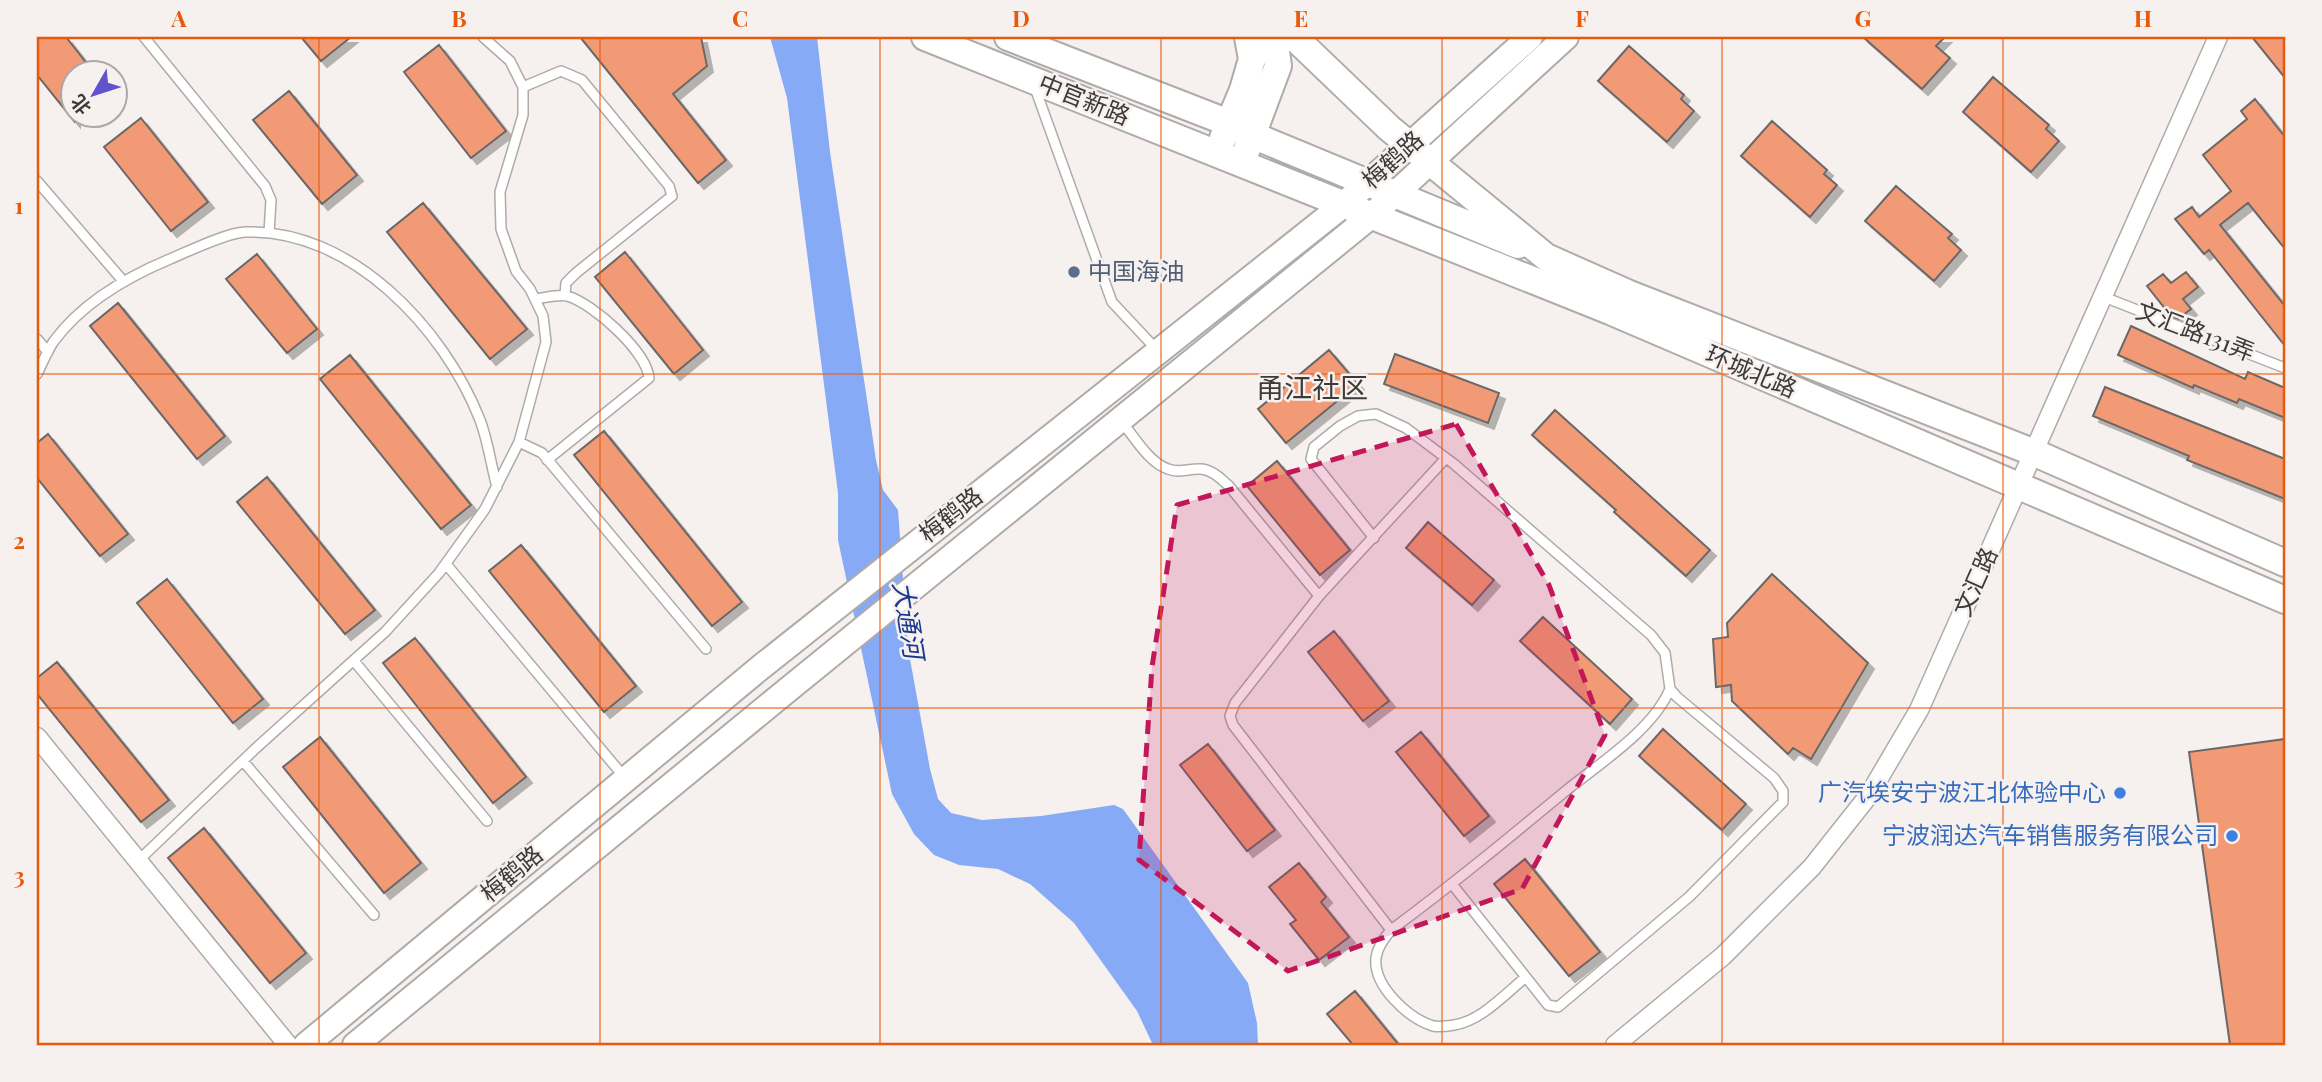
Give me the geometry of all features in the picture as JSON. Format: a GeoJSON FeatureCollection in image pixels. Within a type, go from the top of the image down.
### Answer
{"type":"FeatureCollection","features":[{"type":"Feature","properties":{"kind":"main road","name":"中官新路"},"geometry":{"type":"LineString","coordinates":[[925,37],[1242,164]]}},
{"type":"Feature","properties":{"kind":"main road","name":"中官新路"},"geometry":{"type":"LineString","coordinates":[[1008,37],[1240,129]]}},
{"type":"Feature","properties":{"kind":"main road"},"geometry":{"type":"LineString","coordinates":[[1242,164],[1240,129],[1243,90],[1252,59],[1248,37]]}},
{"type":"Feature","properties":{"kind":"main road"},"geometry":{"type":"LineString","coordinates":[[1217,153],[1240,129],[1278,66],[1274,37]]}},
{"type":"Feature","properties":{"kind":"main road","name":"环城北路"},"geometry":{"type":"LineString","coordinates":[[1294,37],[1389,128],[1546,257]]}},
{"type":"Feature","properties":{"kind":"main road","name":"环城北路"},"geometry":{"type":"LineString","coordinates":[[1240,129],[1627,293],[2035,453],[2285,563]]}},
{"type":"Feature","properties":{"kind":"main road","name":"环城北路"},"geometry":{"type":"LineString","coordinates":[[1242,164],[1610,312],[2285,600]]}},
{"type":"Feature","properties":{"kind":"street","name":"梅鹤路"},"geometry":{"type":"LineString","coordinates":[[355,1045],[1371,216],[1395,194],[1420,153],[1530,37]]}},
{"type":"Feature","properties":{"kind":"street","name":"梅鹤路"},"geometry":{"type":"LineString","coordinates":[[306,1045],[832,610],[1368,183],[1420,153],[1566,37]]}},
{"type":"Feature","properties":{"kind":"street","name":"文汇路"},"geometry":{"type":"LineString","coordinates":[[1615,1045],[1723,956],[1812,867],[1868,794],[1919,710],[2217,37]]}},
{"type":"Feature","properties":{"kind":"street"},"geometry":{"type":"LineString","coordinates":[[37,737],[288,1045]]}},
{"type":"Feature","properties":{"kind":"lane"},"geometry":{"type":"LineString","coordinates":[[144,37],[265,186],[271,200],[269,233]]}},
{"type":"Feature","properties":{"kind":"lane"},"geometry":{"type":"LineString","coordinates":[[138,861],[385,632],[446,564],[485,509],[519,442],[546,342],[543,316],[516,271],[500,229],[500,192],[523,115],[523,87],[510,61],[483,37]]}},
{"type":"Feature","properties":{"kind":"lane"},"geometry":{"type":"LineString","coordinates":[[523,87],[561,71],[582,80],[669,186],[671,196],[576,273],[566,283],[565,295]]}},
{"type":"Feature","properties":{"kind":"lane"},"geometry":{"type":"LineString","coordinates":[[1032,79],[1112,302],[1158,351]]}},
{"type":"Feature","properties":{"kind":"lane"},"geometry":{"type":"LineString","coordinates":[[37,181],[124,282]]}},
{"type":"Feature","properties":{"kind":"lane"},"geometry":{"type":"LineString","coordinates":[[37,374],[54,342],[90,304],[139,272],[242,232],[286,234],[323,247],[372,275],[423,325],[459,375],[475,410],[497,487]]}},
{"type":"Feature","properties":{"kind":"lane"},"geometry":{"type":"LineString","coordinates":[[535,299],[565,295],[586,303],[618,330],[648,370],[649,378],[547,460]]}},
{"type":"Feature","properties":{"kind":"lane","name":"文汇路131弄"},"geometry":{"type":"LineString","coordinates":[[2104,297],[2285,368]]}},
{"type":"Feature","properties":{"kind":"lane"},"geometry":{"type":"LineString","coordinates":[[37,339],[48,352]]}},
{"type":"Feature","properties":{"kind":"lane"},"geometry":{"type":"LineString","coordinates":[[1374,538],[1311,458],[1314,447],[1340,426],[1358,416],[1376,414],[1406,428],[1446,458],[1651,635],[1665,653],[1670,689],[1654,717],[1452,884],[1391,930],[1376,958],[1381,981],[1394,998],[1413,1015],[1434,1026],[1456,1025],[1475,1018],[1526,977]]}},
{"type":"Feature","properties":{"kind":"lane"},"geometry":{"type":"LineString","coordinates":[[1120,419],[1153,460],[1166,469],[1183,472],[1201,469],[1216,474],[1229,486],[1319,596]]}},
{"type":"Feature","properties":{"kind":"lane"},"geometry":{"type":"LineString","coordinates":[[519,442],[542,453],[706,649]]}},
{"type":"Feature","properties":{"kind":"lane"},"geometry":{"type":"LineString","coordinates":[[1391,930],[1233,725],[1230,716],[1236,703],[1319,596],[1446,458]]}},
{"type":"Feature","properties":{"kind":"lane"},"geometry":{"type":"LineString","coordinates":[[446,564],[626,779]]}},
{"type":"Feature","properties":{"kind":"lane"},"geometry":{"type":"LineString","coordinates":[[354,661],[487,821]]}},
{"type":"Feature","properties":{"kind":"lane"},"geometry":{"type":"LineString","coordinates":[[1452,884],[1548,1005],[1559,1007],[1689,897],[1783,802],[1783,791],[1774,778],[1670,689]]}},
{"type":"Feature","properties":{"kind":"lane"},"geometry":{"type":"LineString","coordinates":[[243,761],[374,915]]}},
{"type":"Feature","properties":{"kind":"highlighted area"},"geometry":{"type":"Polygon","coordinates":[[[1456,424],[1549,585],[1605,735],[1522,889],[1288,971],[1139,860],[1152,667],[1177,505],[1456,424]]]}},
{"type":"Feature","properties":{"kind":"water"},"geometry":{"type":"Polygon","coordinates":[[[770,37],[817,37],[830,152],[876,460],[883,490],[898,510],[908,648],[938,799],[951,813],[982,820],[1041,816],[1114,805],[1123,809],[1248,983],[1257,1023],[1258,1045],[1153,1045],[1137,1011],[1074,923],[1030,884],[998,869],[959,865],[934,855],[914,834],[892,794],[838,540],[838,493],[787,98],[770,37]]]}},
{"type":"Feature","properties":{"kind":"building"},"geometry":{"type":"Polygon","coordinates":[[[37,37],[66,37],[84,60],[60,60],[60,104],[37,75],[37,37]]]}},
{"type":"Feature","properties":{"kind":"building"},"geometry":{"type":"Polygon","coordinates":[[[301,37],[351,37],[321,61],[301,37]]]}},
{"type":"Feature","properties":{"kind":"building"},"geometry":{"type":"Polygon","coordinates":[[[580,37],[701,37],[707,66],[673,94],[726,160],[698,183],[580,37]]]}},
{"type":"Feature","properties":{"kind":"building"},"geometry":{"type":"Polygon","coordinates":[[[1863,37],[1945,37],[1936,46],[1950,58],[1922,89],[1863,37]]]}},
{"type":"Feature","properties":{"kind":"building"},"geometry":{"type":"Polygon","coordinates":[[[2252,37],[2285,37],[2285,78],[2252,37]]]}},
{"type":"Feature","properties":{"kind":"building"},"geometry":{"type":"Polygon","coordinates":[[[439,45],[506,131],[471,158],[404,72],[439,45]]]}},
{"type":"Feature","properties":{"kind":"building"},"geometry":{"type":"Polygon","coordinates":[[[1629,46],[1684,95],[1681,99],[1694,111],[1667,142],[1598,81],[1629,46]]]}},
{"type":"Feature","properties":{"kind":"building"},"geometry":{"type":"Polygon","coordinates":[[[1993,77],[2049,125],[2046,129],[2059,141],[2031,172],[1963,112],[1993,77]]]}},
{"type":"Feature","properties":{"kind":"building"},"geometry":{"type":"Polygon","coordinates":[[[289,91],[357,175],[322,204],[253,120],[289,91]]]}},
{"type":"Feature","properties":{"kind":"building"},"geometry":{"type":"Polygon","coordinates":[[[2255,99],[2285,137],[2285,249],[2248,203],[2220,225],[2285,306],[2285,346],[2209,250],[2204,254],[2175,219],[2192,207],[2199,217],[2231,191],[2203,155],[2247,119],[2241,111],[2255,99]]]}},
{"type":"Feature","properties":{"kind":"building"},"geometry":{"type":"Polygon","coordinates":[[[141,118],[208,202],[171,231],[104,147],[126,130],[130,130],[130,127],[141,118]]]}},
{"type":"Feature","properties":{"kind":"building"},"geometry":{"type":"Polygon","coordinates":[[[1772,121],[1827,170],[1824,174],[1837,185],[1810,217],[1741,156],[1772,121]]]}},
{"type":"Feature","properties":{"kind":"building"},"geometry":{"type":"Polygon","coordinates":[[[1896,186],[1952,234],[1948,238],[1961,250],[1934,281],[1865,221],[1896,186]]]}},
{"type":"Feature","properties":{"kind":"building"},"geometry":{"type":"Polygon","coordinates":[[[423,203],[527,329],[490,359],[387,232],[423,203]]]}},
{"type":"Feature","properties":{"kind":"building"},"geometry":{"type":"Polygon","coordinates":[[[625,252],[703,350],[674,374],[595,277],[625,252]]]}},
{"type":"Feature","properties":{"kind":"building"},"geometry":{"type":"Polygon","coordinates":[[[257,254],[317,329],[287,353],[226,279],[257,254]]]}},
{"type":"Feature","properties":{"kind":"building"},"geometry":{"type":"Polygon","coordinates":[[[2186,272],[2198,287],[2183,299],[2191,309],[2178,319],[2170,315],[2147,286],[2163,274],[2171,283],[2186,272]]]}},
{"type":"Feature","properties":{"kind":"building"},"geometry":{"type":"Polygon","coordinates":[[[118,303],[225,436],[197,459],[90,326],[118,303]]]}},
{"type":"Feature","properties":{"kind":"building"},"geometry":{"type":"Polygon","coordinates":[[[2131,326],[2245,379],[2248,372],[2285,388],[2285,418],[2239,399],[2237,403],[2194,385],[2193,388],[2118,355],[2131,326]]]}},
{"type":"Feature","properties":{"kind":"building"},"geometry":{"type":"Polygon","coordinates":[[[1329,350],[1358,384],[1286,443],[1258,409],[1329,350]]]}},
{"type":"Feature","properties":{"kind":"building"},"geometry":{"type":"Polygon","coordinates":[[[1395,354],[1499,393],[1488,423],[1384,384],[1395,354]]]}},
{"type":"Feature","properties":{"kind":"building"},"geometry":{"type":"Polygon","coordinates":[[[350,355],[471,505],[441,529],[320,379],[350,355]]]}},
{"type":"Feature","properties":{"kind":"building"},"geometry":{"type":"Polygon","coordinates":[[[2105,387],[2285,459],[2285,499],[2187,460],[2189,456],[2093,416],[2105,387]]]}},
{"type":"Feature","properties":{"kind":"building"},"geometry":{"type":"Polygon","coordinates":[[[1555,410],[1710,550],[1686,576],[1532,435],[1555,410]]]}},
{"type":"Feature","properties":{"kind":"building"},"geometry":{"type":"Polygon","coordinates":[[[604,431],[742,602],[712,626],[574,455],[604,431]]]}},
{"type":"Feature","properties":{"kind":"building"},"geometry":{"type":"Polygon","coordinates":[[[48,434],[128,534],[100,556],[37,478],[37,443],[48,434]]]}},
{"type":"Feature","properties":{"kind":"building"},"geometry":{"type":"Polygon","coordinates":[[[1277,461],[1350,550],[1320,575],[1247,486],[1277,461]]]}},
{"type":"Feature","properties":{"kind":"building"},"geometry":{"type":"Polygon","coordinates":[[[267,477],[375,610],[345,634],[237,502],[267,477]]]}},
{"type":"Feature","properties":{"kind":"building"},"geometry":{"type":"Polygon","coordinates":[[[1428,522],[1494,580],[1472,605],[1406,548],[1428,522]]]}},
{"type":"Feature","properties":{"kind":"building"},"geometry":{"type":"Polygon","coordinates":[[[521,545],[636,686],[604,712],[489,571],[521,545]]]}},
{"type":"Feature","properties":{"kind":"building"},"geometry":{"type":"Polygon","coordinates":[[[1772,574],[1868,663],[1811,759],[1793,748],[1788,754],[1732,701],[1731,685],[1716,687],[1713,639],[1728,637],[1727,623],[1772,574]]]}},
{"type":"Feature","properties":{"kind":"building"},"geometry":{"type":"Polygon","coordinates":[[[167,579],[263,699],[233,723],[137,603],[167,579]]]}},
{"type":"Feature","properties":{"kind":"building"},"geometry":{"type":"Polygon","coordinates":[[[1543,617],[1632,699],[1610,724],[1520,641],[1543,617]]]}},
{"type":"Feature","properties":{"kind":"building"},"geometry":{"type":"Polygon","coordinates":[[[1334,631],[1389,701],[1363,721],[1308,652],[1334,631]]]}},
{"type":"Feature","properties":{"kind":"building"},"geometry":{"type":"Polygon","coordinates":[[[415,638],[526,777],[493,803],[383,663],[415,638]]]}},
{"type":"Feature","properties":{"kind":"building"},"geometry":{"type":"Polygon","coordinates":[[[57,662],[169,800],[141,822],[37,694],[37,678],[57,662]]]}},
{"type":"Feature","properties":{"kind":"building"},"geometry":{"type":"Polygon","coordinates":[[[1663,729],[1746,804],[1722,830],[1639,756],[1663,729]]]}},
{"type":"Feature","properties":{"kind":"building"},"geometry":{"type":"Polygon","coordinates":[[[1421,732],[1489,816],[1464,836],[1396,752],[1421,732]]]}},
{"type":"Feature","properties":{"kind":"building"},"geometry":{"type":"Polygon","coordinates":[[[320,737],[421,863],[384,893],[283,767],[320,737]]]}},
{"type":"Feature","properties":{"kind":"building"},"geometry":{"type":"Polygon","coordinates":[[[2285,739],[2285,1045],[2230,1045],[2189,752],[2285,739]]]}},
{"type":"Feature","properties":{"kind":"building"},"geometry":{"type":"Polygon","coordinates":[[[1208,744],[1275,830],[1247,851],[1180,765],[1208,744]]]}},
{"type":"Feature","properties":{"kind":"building"},"geometry":{"type":"Polygon","coordinates":[[[204,828],[306,953],[270,983],[168,858],[204,828]]]}},
{"type":"Feature","properties":{"kind":"building"},"geometry":{"type":"Polygon","coordinates":[[[1525,859],[1600,952],[1569,976],[1494,884],[1525,859]]]}},
{"type":"Feature","properties":{"kind":"building"},"geometry":{"type":"Polygon","coordinates":[[[1299,863],[1326,897],[1321,902],[1349,937],[1319,960],[1290,924],[1296,920],[1269,887],[1299,863]]]}},
{"type":"Feature","properties":{"kind":"building"},"geometry":{"type":"Polygon","coordinates":[[[1355,991],[1399,1045],[1353,1045],[1327,1014],[1355,991]]]}},
{"type":"Feature","properties":{"kind":"place","name":"中国海油"},"geometry":{"type":"Point","coordinates":[1074,272]}},
{"type":"Feature","properties":{"kind":"place","name":"广汽埃安宁波江北体验中心"},"geometry":{"type":"Point","coordinates":[2120,793]}},
{"type":"Feature","properties":{"kind":"place","name":"宁波润达汽车销售服务有限公司"},"geometry":{"type":"Point","coordinates":[2232,836]}},
{"type":"Feature","properties":{"kind":"district","name":"甬江社区"},"geometry":{"type":"Point","coordinates":[1312,388]}},
{"type":"Feature","properties":{"kind":"water label","name":"大通河"},"geometry":{"type":"Point","coordinates":[908,620]}}]}
